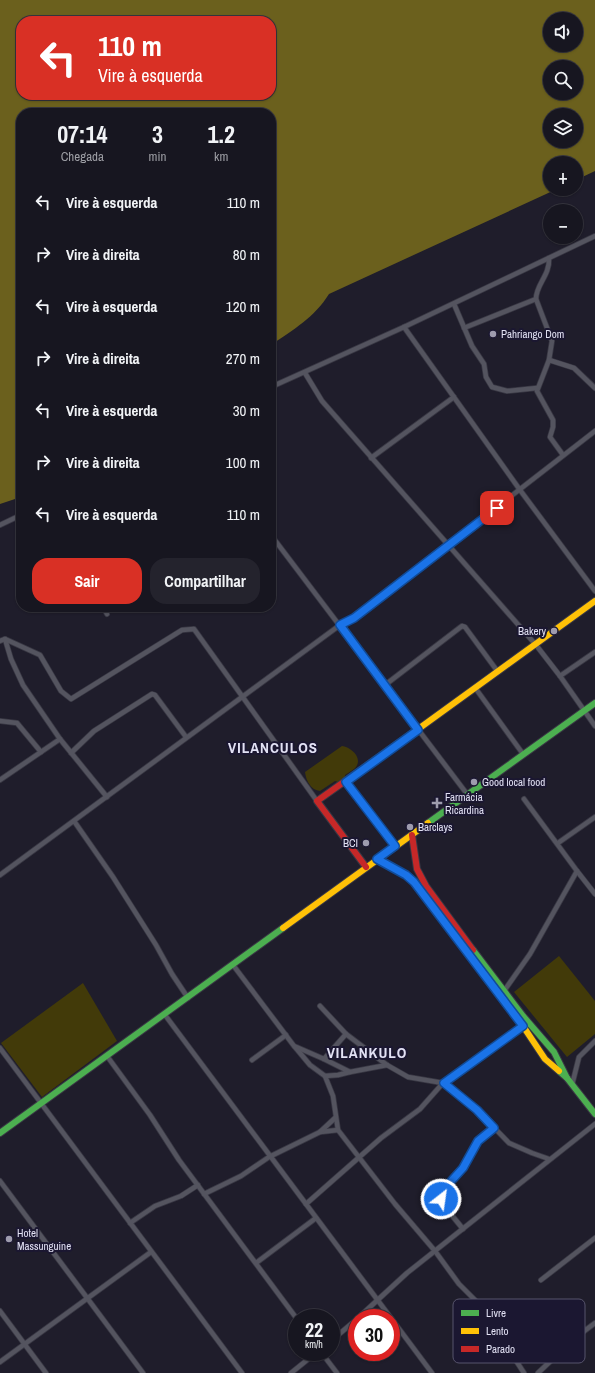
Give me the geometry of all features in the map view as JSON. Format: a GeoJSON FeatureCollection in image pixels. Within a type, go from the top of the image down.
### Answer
{"type":"FeatureCollection","features":[{"type":"Feature","properties":{"kind":"main road"},"geometry":{"type":"LineString","coordinates":[[366,867],[318,801],[476,689],[595,601]]}},
{"type":"Feature","properties":{"kind":"main road"},"geometry":{"type":"LineString","coordinates":[[0,1133],[165,1015],[377,859],[595,703]]}},
{"type":"Feature","properties":{"kind":"main road"},"geometry":{"type":"LineString","coordinates":[[412,835],[417,869],[426,886],[504,991],[551,1049],[567,1078],[595,1114]]}},
{"type":"Feature","properties":{"kind":"main road"},"geometry":{"type":"LineString","coordinates":[[377,859],[401,871],[414,882],[523,1026],[542,1055],[550,1065],[567,1078]]}},
{"type":"Feature","properties":{"kind":"main road"},"geometry":{"type":"LineString","coordinates":[[542,1055],[551,1049]]}},
{"type":"Feature","properties":{"kind":"main road"},"geometry":{"type":"LineString","coordinates":[[550,1065],[558,1060]]}},
{"type":"Feature","properties":{"kind":"street"},"geometry":{"type":"LineString","coordinates":[[276,385],[454,304],[595,236]]}},
{"type":"Feature","properties":{"kind":"street"},"geometry":{"type":"LineString","coordinates":[[549,258],[549,269],[536,294],[536,299],[552,338],[549,360],[537,388],[538,394],[553,420],[553,428],[550,437],[563,455]]}},
{"type":"Feature","properties":{"kind":"street"},"geometry":{"type":"LineString","coordinates":[[464,328],[536,299]]}},
{"type":"Feature","properties":{"kind":"street"},"geometry":{"type":"LineString","coordinates":[[454,304],[472,346],[484,364],[486,377],[492,387],[507,391],[537,388]]}},
{"type":"Feature","properties":{"kind":"street"},"geometry":{"type":"LineString","coordinates":[[404,327],[520,490],[595,591]]}},
{"type":"Feature","properties":{"kind":"street"},"geometry":{"type":"LineString","coordinates":[[549,360],[574,368],[595,388]]}},
{"type":"Feature","properties":{"kind":"street"},"geometry":{"type":"LineString","coordinates":[[304,373],[319,396],[372,458],[536,644],[595,726]]}},
{"type":"Feature","properties":{"kind":"street"},"geometry":{"type":"LineString","coordinates":[[372,458],[454,397]]}},
{"type":"Feature","properties":{"kind":"street"},"geometry":{"type":"LineString","coordinates":[[0,875],[242,696],[340,625],[354,618],[595,431]]}},
{"type":"Feature","properties":{"kind":"street"},"geometry":{"type":"LineString","coordinates":[[0,525],[16,517]]}},
{"type":"Feature","properties":{"kind":"street"},"geometry":{"type":"LineString","coordinates":[[276,542],[467,794]]}},
{"type":"Feature","properties":{"kind":"street"},"geometry":{"type":"LineString","coordinates":[[385,685],[462,626],[465,627],[498,672]]}},
{"type":"Feature","properties":{"kind":"street"},"geometry":{"type":"LineString","coordinates":[[2,640],[40,655],[61,691],[71,699],[182,630],[194,629],[222,665],[242,696],[318,801]]}},
{"type":"Feature","properties":{"kind":"street"},"geometry":{"type":"LineString","coordinates":[[2,640],[23,685],[60,739],[107,797]]}},
{"type":"Feature","properties":{"kind":"street"},"geometry":{"type":"LineString","coordinates":[[560,676],[595,652]]}},
{"type":"Feature","properties":{"kind":"street"},"geometry":{"type":"LineString","coordinates":[[476,689],[523,754]]}},
{"type":"Feature","properties":{"kind":"street"},"geometry":{"type":"LineString","coordinates":[[71,753],[94,731],[152,694],[155,694],[186,737]]}},
{"type":"Feature","properties":{"kind":"street"},"geometry":{"type":"LineString","coordinates":[[0,721],[17,723],[41,752]]}},
{"type":"Feature","properties":{"kind":"street"},"geometry":{"type":"LineString","coordinates":[[0,780],[60,739]]}},
{"type":"Feature","properties":{"kind":"street"},"geometry":{"type":"LineString","coordinates":[[346,782],[395,846]]}},
{"type":"Feature","properties":{"kind":"street"},"geometry":{"type":"LineString","coordinates":[[524,799],[595,894]]}},
{"type":"Feature","properties":{"kind":"street"},"geometry":{"type":"LineString","coordinates":[[558,843],[595,817]]}},
{"type":"Feature","properties":{"kind":"street"},"geometry":{"type":"LineString","coordinates":[[74,821],[113,876],[188,998]]}},
{"type":"Feature","properties":{"kind":"street"},"geometry":{"type":"LineString","coordinates":[[504,991],[530,954],[578,871]]}},
{"type":"Feature","properties":{"kind":"street"},"geometry":{"type":"LineString","coordinates":[[233,965],[294,1046],[310,1065],[325,1076],[333,1096],[338,1130],[398,1209],[474,1299]]}},
{"type":"Feature","properties":{"kind":"street"},"geometry":{"type":"LineString","coordinates":[[320,1006],[346,1034],[387,1065],[412,1078],[444,1083],[477,1110],[509,1143],[532,1153],[549,1158]]}},
{"type":"Feature","properties":{"kind":"street"},"geometry":{"type":"LineString","coordinates":[[165,1015],[269,1157],[306,1204],[432,1373]]}},
{"type":"Feature","properties":{"kind":"street"},"geometry":{"type":"LineString","coordinates":[[306,1204],[381,1138],[420,1108],[444,1083],[523,1026]]}},
{"type":"Feature","properties":{"kind":"street"},"geometry":{"type":"LineString","coordinates":[[324,1059],[346,1034]]}},
{"type":"Feature","properties":{"kind":"street"},"geometry":{"type":"LineString","coordinates":[[252,1060],[286,1035]]}},
{"type":"Feature","properties":{"kind":"street"},"geometry":{"type":"LineString","coordinates":[[572,1085],[580,1057],[595,1042]]}},
{"type":"Feature","properties":{"kind":"street"},"geometry":{"type":"LineString","coordinates":[[294,1046],[350,1072]]}},
{"type":"Feature","properties":{"kind":"street"},"geometry":{"type":"LineString","coordinates":[[0,1048],[242,1373]]}},
{"type":"Feature","properties":{"kind":"street"},"geometry":{"type":"LineString","coordinates":[[107,1056],[204,1194],[290,1309]]}},
{"type":"Feature","properties":{"kind":"street"},"geometry":{"type":"LineString","coordinates":[[325,1076],[338,1076],[350,1072],[387,1065]]}},
{"type":"Feature","properties":{"kind":"street"},"geometry":{"type":"LineString","coordinates":[[204,1194],[241,1176],[269,1157],[320,1132],[336,1118]]}},
{"type":"Feature","properties":{"kind":"street"},"geometry":{"type":"LineString","coordinates":[[369,1309],[401,1279],[435,1251],[549,1158],[595,1124]]}},
{"type":"Feature","properties":{"kind":"street"},"geometry":{"type":"LineString","coordinates":[[463,1229],[442,1202],[443,1191],[463,1168],[478,1141],[494,1128]]}},
{"type":"Feature","properties":{"kind":"street"},"geometry":{"type":"LineString","coordinates":[[320,1132],[338,1130]]}},
{"type":"Feature","properties":{"kind":"street"},"geometry":{"type":"LineString","coordinates":[[0,1181],[143,1373]]}},
{"type":"Feature","properties":{"kind":"street"},"geometry":{"type":"LineString","coordinates":[[130,1223],[155,1206],[181,1196],[198,1185]]}},
{"type":"Feature","properties":{"kind":"street"},"geometry":{"type":"LineString","coordinates":[[256,1263],[316,1218]]}},
{"type":"Feature","properties":{"kind":"street"},"geometry":{"type":"LineString","coordinates":[[541,1280],[595,1238]]}},
{"type":"Feature","properties":{"kind":"street"},"geometry":{"type":"LineString","coordinates":[[0,1362],[151,1252]]}},
{"type":"Feature","properties":{"kind":"street"},"geometry":{"type":"LineString","coordinates":[[0,1311],[46,1373]]}},
{"type":"Feature","properties":{"kind":"street"},"geometry":{"type":"LineString","coordinates":[[585,1330],[595,1323]]}},
{"type":"Feature","properties":{"kind":"street"},"geometry":{"type":"LineString","coordinates":[[340,1334],[348,1327]]}},
{"type":"Feature","properties":{"kind":"street"},"geometry":{"type":"LineString","coordinates":[[291,1373],[306,1361]]}},
{"type":"Feature","properties":{"kind":"street"},"geometry":{"type":"LineString","coordinates":[[328,1361],[337,1373]]}},
{"type":"Feature","properties":{"kind":"street"},"geometry":{"type":"LineString","coordinates":[[518,1363],[524,1373]]}},
{"type":"Feature","properties":{"kind":"street"},"geometry":{"type":"LineString","coordinates":[[538,1373],[549,1363]]}},
{"type":"Feature","properties":{"kind":"shaded area"},"geometry":{"type":"Polygon","coordinates":[[[0,0],[595,0],[595,171],[583,177],[583,156],[543,156],[543,195],[329,294],[317,310],[296,328],[276,342],[276,108],[16,108],[16,499],[0,504],[0,0]]]}},
{"type":"Feature","properties":{"kind":"shaded area"},"geometry":{"type":"Polygon","coordinates":[[[342,746],[352,750],[357,756],[358,763],[356,767],[345,775],[345,778],[338,782],[335,781],[320,791],[314,789],[306,779],[305,772],[342,746]]]}},
{"type":"Feature","properties":{"kind":"shaded area"},"geometry":{"type":"Polygon","coordinates":[[[559,956],[595,1001],[595,1034],[567,1057],[514,992],[559,956]]]}},
{"type":"Feature","properties":{"kind":"shaded area"},"geometry":{"type":"Polygon","coordinates":[[[83,983],[117,1041],[42,1097],[1,1043],[83,983]]]}},
{"type":"Feature","properties":{"kind":"traffic: fast"},"geometry":{"type":"LineString","coordinates":[[428,823],[595,703]]}},
{"type":"Feature","properties":{"kind":"traffic: fast"},"geometry":{"type":"LineString","coordinates":[[0,1133],[283,928]]}},
{"type":"Feature","properties":{"kind":"traffic: fast"},"geometry":{"type":"LineString","coordinates":[[473,950],[523,1016],[554,1052],[567,1078]]}},
{"type":"Feature","properties":{"kind":"traffic: fast"},"geometry":{"type":"LineString","coordinates":[[559,1071],[567,1078],[595,1114]]}},
{"type":"Feature","properties":{"kind":"traffic: slow"},"geometry":{"type":"LineString","coordinates":[[410,735],[595,601]]}},
{"type":"Feature","properties":{"kind":"traffic: slow"},"geometry":{"type":"LineString","coordinates":[[283,928],[428,823]]}},
{"type":"Feature","properties":{"kind":"traffic: slow"},"geometry":{"type":"LineString","coordinates":[[377,859],[407,875],[414,882],[523,1026],[545,1059],[559,1071]]}},
{"type":"Feature","properties":{"kind":"traffic: jam"},"geometry":{"type":"LineString","coordinates":[[366,867],[317,801],[410,735]]}},
{"type":"Feature","properties":{"kind":"traffic: jam"},"geometry":{"type":"LineString","coordinates":[[412,835],[417,869],[426,886],[473,950]]}},
{"type":"Feature","properties":{"kind":"place","name":"Pahriango Dom"},"geometry":{"type":"Point","coordinates":[493,334]}},
{"type":"Feature","properties":{"kind":"place","name":"Bakery"},"geometry":{"type":"Point","coordinates":[554,631]}},
{"type":"Feature","properties":{"kind":"place","name":"Good local food"},"geometry":{"type":"Point","coordinates":[474,782]}},
{"type":"Feature","properties":{"kind":"place","name":"Farmácia Ricardina"},"geometry":{"type":"Point","coordinates":[437,803]}},
{"type":"Feature","properties":{"kind":"place","name":"Barclays"},"geometry":{"type":"Point","coordinates":[410,827]}},
{"type":"Feature","properties":{"kind":"place","name":"BCI"},"geometry":{"type":"Point","coordinates":[366,843]}},
{"type":"Feature","properties":{"kind":"place","name":"Hotel Massunguine"},"geometry":{"type":"Point","coordinates":[9,1239]}},
{"type":"Feature","properties":{"kind":"district","name":"VILANCULOS"},"geometry":{"type":"Point","coordinates":[273,748]}},
{"type":"Feature","properties":{"kind":"district","name":"VILANKULO"},"geometry":{"type":"Point","coordinates":[367,1053]}},
{"type":"Feature","properties":{"kind":"route"},"geometry":{"type":"LineString","coordinates":[[441,1199],[444,1189],[463,1168],[476,1143],[494,1128],[477,1110],[444,1083],[523,1026],[414,882],[387,863],[377,859],[395,846],[346,782],[418,730],[340,625],[354,618],[497,508]]}}]}
